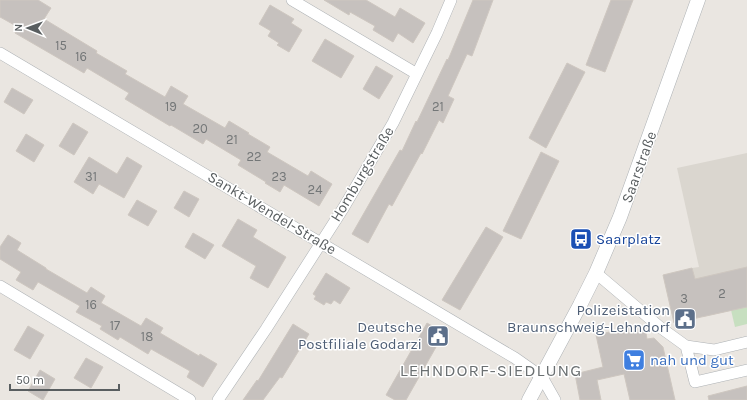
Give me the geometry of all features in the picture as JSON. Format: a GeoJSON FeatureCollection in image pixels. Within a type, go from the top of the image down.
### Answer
{"type":"FeatureCollection","features":[{"type":"Feature","properties":{"kind":"street"},"geometry":{"type":"LineString","coordinates":[[292,0],[417,74]]}},
{"type":"Feature","properties":{"kind":"street","name":"Homburgstraße"},"geometry":{"type":"LineString","coordinates":[[218,400],[266,330],[344,206],[393,124],[437,33],[451,0]]}},
{"type":"Feature","properties":{"kind":"street","name":"Saarstraße"},"geometry":{"type":"LineString","coordinates":[[542,377],[596,273],[626,203],[698,0]]}},
{"type":"Feature","properties":{"kind":"street","name":"Sankt-Wendel-Straße"},"geometry":{"type":"LineString","coordinates":[[0,52],[515,358],[542,377]]}},
{"type":"Feature","properties":{"kind":"street"},"geometry":{"type":"LineString","coordinates":[[596,273],[661,328],[686,346],[714,350],[747,342]]}},
{"type":"Feature","properties":{"kind":"street"},"geometry":{"type":"LineString","coordinates":[[0,286],[190,400]]}},
{"type":"Feature","properties":{"kind":"street"},"geometry":{"type":"LineString","coordinates":[[686,346],[695,382],[747,370]]}},
{"type":"Feature","properties":{"kind":"street"},"geometry":{"type":"LineString","coordinates":[[529,400],[542,377]]}},
{"type":"Feature","properties":{"kind":"street"},"geometry":{"type":"LineString","coordinates":[[542,377],[555,400]]}},
{"type":"Feature","properties":{"kind":"shaded area"},"geometry":{"type":"Polygon","coordinates":[[[747,153],[747,307],[703,317],[692,268],[699,267],[677,168],[747,153]]]}},
{"type":"Feature","properties":{"kind":"green space"},"geometry":{"type":"Polygon","coordinates":[[[747,307],[747,324],[735,327],[731,310],[747,307]]]}},
{"type":"Feature","properties":{"kind":"building"},"geometry":{"type":"Polygon","coordinates":[[[0,0],[38,0],[51,8],[44,19],[97,51],[96,53],[127,71],[125,74],[165,97],[171,86],[188,96],[183,104],[225,128],[229,121],[270,147],[267,152],[308,176],[311,171],[332,184],[319,206],[284,185],[280,192],[238,165],[241,160],[206,139],[203,144],[171,125],[170,126],[125,99],[129,93],[87,68],[84,73],[15,33],[18,27],[0,17],[0,0]]]}},
{"type":"Feature","properties":{"kind":"building"},"geometry":{"type":"Polygon","coordinates":[[[324,0],[366,0],[395,17],[400,8],[425,23],[413,43],[398,33],[393,42],[373,30],[375,26],[350,12],[349,15],[324,0]]]}},
{"type":"Feature","properties":{"kind":"building"},"geometry":{"type":"Polygon","coordinates":[[[473,0],[493,0],[472,56],[467,54],[448,96],[454,99],[443,123],[439,120],[422,154],[421,153],[392,206],[389,204],[368,243],[352,234],[400,150],[402,151],[416,121],[417,122],[447,59],[448,60],[473,0]]]}},
{"type":"Feature","properties":{"kind":"building"},"geometry":{"type":"Polygon","coordinates":[[[611,0],[633,0],[605,72],[586,65],[611,0]]]}},
{"type":"Feature","properties":{"kind":"building"},"geometry":{"type":"Polygon","coordinates":[[[270,5],[294,19],[291,23],[302,30],[289,52],[277,45],[279,43],[268,36],[271,31],[259,24],[270,5]]]}},
{"type":"Feature","properties":{"kind":"building"},"geometry":{"type":"Polygon","coordinates":[[[325,39],[354,56],[341,78],[312,61],[325,39]]]}},
{"type":"Feature","properties":{"kind":"building"},"geometry":{"type":"Polygon","coordinates":[[[567,63],[585,72],[546,148],[529,138],[567,63]]]}},
{"type":"Feature","properties":{"kind":"building"},"geometry":{"type":"Polygon","coordinates":[[[376,66],[393,76],[379,99],[363,89],[376,66]]]}},
{"type":"Feature","properties":{"kind":"building"},"geometry":{"type":"Polygon","coordinates":[[[12,88],[33,100],[24,114],[4,102],[12,88]]]}},
{"type":"Feature","properties":{"kind":"building"},"geometry":{"type":"Polygon","coordinates":[[[73,123],[88,132],[74,155],[59,146],[73,123]]]}},
{"type":"Feature","properties":{"kind":"building"},"geometry":{"type":"Polygon","coordinates":[[[26,134],[44,145],[34,162],[16,151],[26,134]]]}},
{"type":"Feature","properties":{"kind":"building"},"geometry":{"type":"Polygon","coordinates":[[[541,152],[559,161],[521,239],[503,231],[541,152]]]}},
{"type":"Feature","properties":{"kind":"building"},"geometry":{"type":"Polygon","coordinates":[[[89,157],[117,174],[127,157],[142,166],[124,198],[99,184],[93,194],[74,182],[89,157]]]}},
{"type":"Feature","properties":{"kind":"building"},"geometry":{"type":"Polygon","coordinates":[[[184,191],[199,199],[189,217],[174,208],[184,191]]]}},
{"type":"Feature","properties":{"kind":"building"},"geometry":{"type":"Polygon","coordinates":[[[137,200],[157,211],[148,226],[128,215],[137,200]]]}},
{"type":"Feature","properties":{"kind":"building"},"geometry":{"type":"Polygon","coordinates":[[[238,219],[257,230],[253,237],[286,257],[268,288],[250,278],[256,266],[222,246],[238,219]]]}},
{"type":"Feature","properties":{"kind":"building"},"geometry":{"type":"Polygon","coordinates":[[[486,227],[503,237],[460,310],[442,300],[486,227]]]}},
{"type":"Feature","properties":{"kind":"building"},"geometry":{"type":"Polygon","coordinates":[[[193,233],[214,245],[205,259],[185,247],[193,233]]]}},
{"type":"Feature","properties":{"kind":"building"},"geometry":{"type":"Polygon","coordinates":[[[8,235],[21,243],[17,250],[46,269],[87,293],[91,287],[105,296],[101,303],[141,326],[146,318],[163,328],[160,333],[199,356],[200,354],[217,364],[203,387],[187,377],[190,371],[151,349],[148,354],[120,337],[118,340],[100,329],[102,326],[76,312],[80,306],[38,282],[33,290],[16,280],[21,272],[0,259],[0,247],[8,235]]]}},
{"type":"Feature","properties":{"kind":"building"},"geometry":{"type":"Polygon","coordinates":[[[747,267],[747,307],[674,323],[663,275],[692,268],[695,279],[747,267]]]}},
{"type":"Feature","properties":{"kind":"building"},"geometry":{"type":"Polygon","coordinates":[[[326,273],[350,288],[340,304],[334,300],[331,304],[326,302],[324,305],[314,299],[316,296],[313,294],[326,273]]]}},
{"type":"Feature","properties":{"kind":"building"},"geometry":{"type":"Polygon","coordinates":[[[427,323],[444,333],[406,400],[395,400],[386,395],[427,323]]]}},
{"type":"Feature","properties":{"kind":"building"},"geometry":{"type":"Polygon","coordinates":[[[293,324],[309,334],[282,378],[280,377],[263,400],[243,400],[257,380],[258,381],[293,324]]]}},
{"type":"Feature","properties":{"kind":"building"},"geometry":{"type":"Polygon","coordinates":[[[28,326],[44,335],[30,359],[14,350],[28,326]]]}},
{"type":"Feature","properties":{"kind":"building","name":"nah und gut"},"geometry":{"type":"Polygon","coordinates":[[[636,326],[646,333],[647,339],[654,338],[663,347],[675,400],[630,400],[624,374],[597,380],[601,400],[580,400],[575,374],[603,367],[596,335],[636,326]]]}},
{"type":"Feature","properties":{"kind":"building"},"geometry":{"type":"Polygon","coordinates":[[[86,358],[103,367],[91,388],[74,378],[86,358]]]}},
{"type":"Feature","properties":{"kind":"building"},"geometry":{"type":"Polygon","coordinates":[[[40,370],[55,379],[43,400],[28,391],[40,370]]]}},
{"type":"Feature","properties":{"kind":"building"},"geometry":{"type":"Polygon","coordinates":[[[747,386],[747,400],[709,400],[708,396],[747,386]]]}},
{"type":"Feature","properties":{"kind":"place","name":"Saarplatz"},"geometry":{"type":"Point","coordinates":[581,239]}},
{"type":"Feature","properties":{"kind":"place","name":"Polizeistation Braunschweig-Lehndorf"},"geometry":{"type":"Point","coordinates":[685,319]}},
{"type":"Feature","properties":{"kind":"place","name":"Deutsche Postfiliale Godarzi"},"geometry":{"type":"Point","coordinates":[438,336]}},
{"type":"Feature","properties":{"kind":"place","name":"nah und gut"},"geometry":{"type":"Point","coordinates":[634,360]}},
{"type":"Feature","properties":{"kind":"district","name":"LEHNDORF-SIEDLUNG"},"geometry":{"type":"Point","coordinates":[491,370]}}]}
